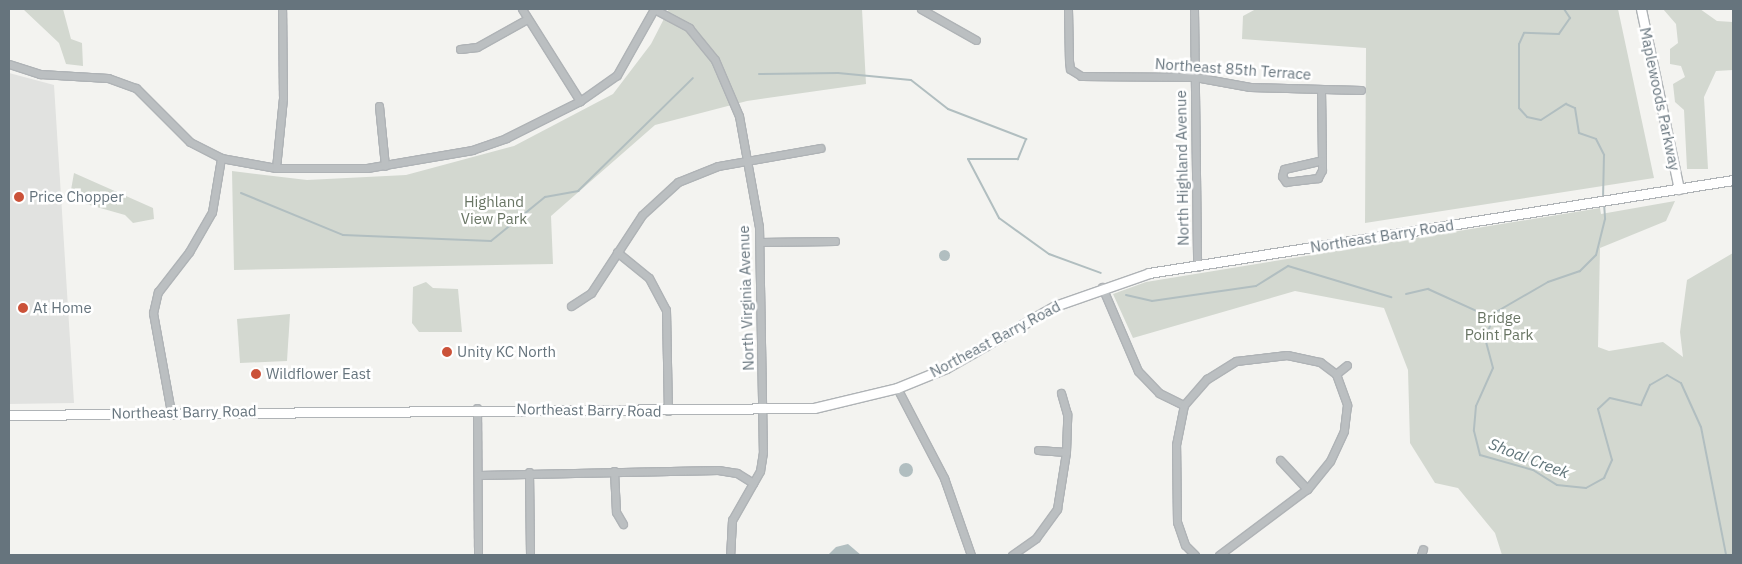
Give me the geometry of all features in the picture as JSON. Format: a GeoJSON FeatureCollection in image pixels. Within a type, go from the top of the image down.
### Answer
{"type":"FeatureCollection","features":[{"type":"Feature","properties":{"kind":"main road","name":"Maplewoods Parkway"},"geometry":{"type":"LineString","coordinates":[[1641,9],[1679,189]]}},
{"type":"Feature","properties":{"kind":"main road","name":"Northeast Barry Road"},"geometry":{"type":"LineString","coordinates":[[9,416],[477,408],[762,411],[814,408],[897,388],[946,368],[1056,306],[1102,287],[1149,273],[1197,267],[1733,180]]}},
{"type":"Feature","properties":{"kind":"street"},"geometry":{"type":"LineString","coordinates":[[276,168],[283,98],[282,9]]}},
{"type":"Feature","properties":{"kind":"street"},"geometry":{"type":"LineString","coordinates":[[522,9],[580,101]]}},
{"type":"Feature","properties":{"kind":"street"},"geometry":{"type":"LineString","coordinates":[[9,64],[40,74],[108,78],[136,88],[190,142],[221,158],[276,168],[385,166],[498,141],[580,101],[617,75],[654,9]]}},
{"type":"Feature","properties":{"kind":"street","name":"North Virginia Avenue"},"geometry":{"type":"LineString","coordinates":[[654,9],[689,28],[708,48],[739,116],[749,161],[760,242],[762,462],[753,484],[732,520],[730,555]]}},
{"type":"Feature","properties":{"kind":"street"},"geometry":{"type":"LineString","coordinates":[[921,9],[976,40]]}},
{"type":"Feature","properties":{"kind":"street","name":"Northeast 85th Terrace"},"geometry":{"type":"LineString","coordinates":[[1068,9],[1069,61],[1074,73],[1194,77],[1236,86],[1361,90]]}},
{"type":"Feature","properties":{"kind":"street","name":"North Highland Avenue"},"geometry":{"type":"LineString","coordinates":[[1194,9],[1197,267]]}},
{"type":"Feature","properties":{"kind":"street"},"geometry":{"type":"LineString","coordinates":[[460,49],[477,47],[527,19]]}},
{"type":"Feature","properties":{"kind":"street"},"geometry":{"type":"LineString","coordinates":[[1321,89],[1322,160],[1318,178],[1286,182],[1282,176],[1284,169],[1322,160]]}},
{"type":"Feature","properties":{"kind":"street"},"geometry":{"type":"LineString","coordinates":[[379,106],[385,166]]}},
{"type":"Feature","properties":{"kind":"street"},"geometry":{"type":"LineString","coordinates":[[571,306],[591,293],[642,215],[668,189],[707,169],[820,148]]}},
{"type":"Feature","properties":{"kind":"street"},"geometry":{"type":"LineString","coordinates":[[171,412],[153,313],[158,292],[193,246],[212,212],[221,158]]}},
{"type":"Feature","properties":{"kind":"street"},"geometry":{"type":"LineString","coordinates":[[760,242],[835,241]]}},
{"type":"Feature","properties":{"kind":"street"},"geometry":{"type":"LineString","coordinates":[[617,252],[649,278],[666,310],[668,411]]}},
{"type":"Feature","properties":{"kind":"street"},"geometry":{"type":"LineString","coordinates":[[1102,287],[1138,371],[1159,393],[1184,405]]}},
{"type":"Feature","properties":{"kind":"street"},"geometry":{"type":"LineString","coordinates":[[1195,555],[1182,540],[1177,522],[1176,453],[1184,405],[1214,373],[1251,358],[1301,355],[1336,374],[1348,404],[1344,431],[1330,462],[1308,489],[1219,555]]}},
{"type":"Feature","properties":{"kind":"street"},"geometry":{"type":"LineString","coordinates":[[1336,374],[1347,365]]}},
{"type":"Feature","properties":{"kind":"street"},"geometry":{"type":"LineString","coordinates":[[897,388],[944,478],[971,555]]}},
{"type":"Feature","properties":{"kind":"street"},"geometry":{"type":"LineString","coordinates":[[1012,555],[1052,520],[1066,452],[1067,414],[1061,394]]}},
{"type":"Feature","properties":{"kind":"street"},"geometry":{"type":"LineString","coordinates":[[477,408],[478,555]]}},
{"type":"Feature","properties":{"kind":"street"},"geometry":{"type":"LineString","coordinates":[[1038,450],[1066,452]]}},
{"type":"Feature","properties":{"kind":"street"},"geometry":{"type":"LineString","coordinates":[[1280,460],[1308,489]]}},
{"type":"Feature","properties":{"kind":"street"},"geometry":{"type":"LineString","coordinates":[[478,475],[528,472],[718,470],[737,473],[753,484]]}},
{"type":"Feature","properties":{"kind":"street"},"geometry":{"type":"LineString","coordinates":[[614,471],[616,512],[623,524]]}},
{"type":"Feature","properties":{"kind":"street"},"geometry":{"type":"LineString","coordinates":[[528,472],[530,555]]}},
{"type":"Feature","properties":{"kind":"shaded area"},"geometry":{"type":"Polygon","coordinates":[[[9,73],[54,85],[74,403],[9,404],[9,73]]]}},
{"type":"Feature","properties":{"kind":"shaded area"},"geometry":{"type":"Polygon","coordinates":[[[944,249],[950,255],[944,261],[938,255],[944,249]]]}},
{"type":"Feature","properties":{"kind":"shaded area"},"geometry":{"type":"Polygon","coordinates":[[[906,463],[911,465],[913,470],[911,475],[906,477],[901,475],[899,470],[901,465],[906,463]]]}},
{"type":"Feature","properties":{"kind":"shaded area"},"geometry":{"type":"Polygon","coordinates":[[[848,544],[861,555],[828,555],[836,547],[848,544]]]}},
{"type":"Feature","properties":{"kind":"green space"},"geometry":{"type":"Polygon","coordinates":[[[23,9],[63,9],[71,39],[82,43],[83,66],[66,64],[59,43],[23,9]]]}},
{"type":"Feature","properties":{"kind":"green space","name":"Highland View Park"},"geometry":{"type":"Polygon","coordinates":[[[669,9],[862,9],[866,84],[747,101],[655,125],[551,216],[553,264],[234,270],[232,171],[307,180],[406,175],[514,146],[613,94],[651,44],[669,9]]]}},
{"type":"Feature","properties":{"kind":"green space"},"geometry":{"type":"Polygon","coordinates":[[[1256,9],[1618,9],[1654,178],[1365,223],[1366,48],[1242,39],[1243,16],[1256,9]]]}},
{"type":"Feature","properties":{"kind":"green space"},"geometry":{"type":"Polygon","coordinates":[[[1663,9],[1700,9],[1717,21],[1733,22],[1733,70],[1716,71],[1704,97],[1708,169],[1687,169],[1684,110],[1675,102],[1673,84],[1685,77],[1681,66],[1670,64],[1670,49],[1678,43],[1676,24],[1663,9]]]}},
{"type":"Feature","properties":{"kind":"green space"},"geometry":{"type":"Polygon","coordinates":[[[74,173],[153,208],[154,219],[133,223],[125,215],[79,202],[71,190],[74,173]]]}},
{"type":"Feature","properties":{"kind":"green space","name":"Bridge Point Park"},"geometry":{"type":"Polygon","coordinates":[[[1675,201],[1666,221],[1600,248],[1598,347],[1609,351],[1663,342],[1683,357],[1680,332],[1687,280],[1733,253],[1733,555],[1502,555],[1495,533],[1458,488],[1435,483],[1410,443],[1408,370],[1384,308],[1295,291],[1133,338],[1113,294],[1146,282],[1600,208],[1601,214],[1675,201]]]}},
{"type":"Feature","properties":{"kind":"green space"},"geometry":{"type":"Polygon","coordinates":[[[426,282],[433,288],[458,289],[462,332],[419,332],[412,323],[413,287],[426,282]]]}},
{"type":"Feature","properties":{"kind":"green space"},"geometry":{"type":"Polygon","coordinates":[[[290,314],[287,361],[240,363],[237,319],[290,314]]]}},
{"type":"Feature","properties":{"kind":"waterway","name":"Shoal Creek"},"geometry":{"type":"LineString","coordinates":[[1564,9],[1570,18],[1559,34],[1524,33],[1519,44],[1519,108],[1527,117],[1541,120],[1566,104],[1575,108],[1579,133],[1596,139],[1604,155],[1603,198]]}},
{"type":"Feature","properties":{"kind":"waterway"},"geometry":{"type":"LineString","coordinates":[[759,74],[838,73],[911,80],[948,109],[1026,139],[1018,159],[968,159],[999,218],[1049,254],[1101,273]]}},
{"type":"Feature","properties":{"kind":"waterway"},"geometry":{"type":"LineString","coordinates":[[241,193],[343,235],[491,241],[545,197],[578,191],[693,78]]}},
{"type":"Feature","properties":{"kind":"waterway","name":"Shoal Creek"},"geometry":{"type":"LineString","coordinates":[[1604,203],[1605,219],[1596,255],[1580,271],[1548,282],[1496,312],[1485,338],[1493,368],[1476,406],[1474,431],[1480,455],[1533,470],[1557,485],[1586,488],[1604,478],[1612,460],[1598,409],[1610,398],[1641,405],[1650,385],[1667,375],[1681,383],[1701,427],[1726,555]]}},
{"type":"Feature","properties":{"kind":"waterway"},"geometry":{"type":"LineString","coordinates":[[1126,295],[1152,301],[1256,286],[1288,266],[1391,297]]}},
{"type":"Feature","properties":{"kind":"waterway"},"geometry":{"type":"LineString","coordinates":[[1406,294],[1428,289],[1492,318]]}},
{"type":"Feature","properties":{"kind":"place","name":"Price Chopper"},"geometry":{"type":"Point","coordinates":[19,197]}},
{"type":"Feature","properties":{"kind":"place","name":"At Home"},"geometry":{"type":"Point","coordinates":[23,308]}},
{"type":"Feature","properties":{"kind":"place","name":"Unity KC North"},"geometry":{"type":"Point","coordinates":[447,352]}},
{"type":"Feature","properties":{"kind":"place","name":"Wildflower East"},"geometry":{"type":"Point","coordinates":[256,374]}}]}
